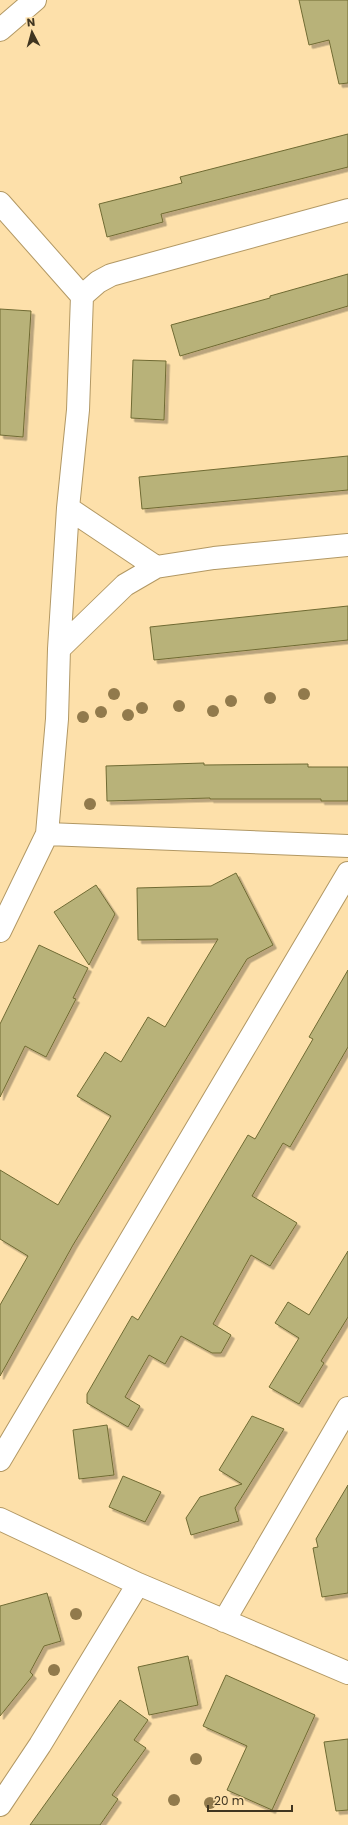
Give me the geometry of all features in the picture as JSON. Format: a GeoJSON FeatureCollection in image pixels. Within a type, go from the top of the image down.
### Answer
{"type":"FeatureCollection","features":[{"type":"Feature","properties":{"kind":"street"},"geometry":{"type":"LineString","coordinates":[[0,30],[35,0]]}},
{"type":"Feature","properties":{"kind":"street"},"geometry":{"type":"LineString","coordinates":[[0,203],[82,296],[78,410],[68,508],[59,649],[57,719],[47,834],[0,931]]}},
{"type":"Feature","properties":{"kind":"street"},"geometry":{"type":"LineString","coordinates":[[82,296],[98,282],[117,273],[348,210]]}},
{"type":"Feature","properties":{"kind":"street"},"geometry":{"type":"LineString","coordinates":[[68,508],[156,567]]}},
{"type":"Feature","properties":{"kind":"street"},"geometry":{"type":"LineString","coordinates":[[59,649],[125,585],[156,567],[214,558],[348,546]]}},
{"type":"Feature","properties":{"kind":"street"},"geometry":{"type":"LineString","coordinates":[[47,834],[348,846]]}},
{"type":"Feature","properties":{"kind":"street"},"geometry":{"type":"LineString","coordinates":[[0,1460],[348,873]]}},
{"type":"Feature","properties":{"kind":"street"},"geometry":{"type":"LineString","coordinates":[[224,1621],[348,1408]]}},
{"type":"Feature","properties":{"kind":"street"},"geometry":{"type":"LineString","coordinates":[[0,1519],[138,1584],[348,1673]]}},
{"type":"Feature","properties":{"kind":"street"},"geometry":{"type":"LineString","coordinates":[[0,1804],[40,1745],[138,1584]]}},
{"type":"Feature","properties":{"kind":"building"},"geometry":{"type":"Polygon","coordinates":[[[299,0],[348,0],[348,83],[339,84],[329,40],[309,45],[299,0]]]}},
{"type":"Feature","properties":{"kind":"building"},"geometry":{"type":"Polygon","coordinates":[[[348,134],[348,167],[161,214],[163,222],[107,237],[99,204],[182,183],[180,177],[348,134]]]}},
{"type":"Feature","properties":{"kind":"building"},"geometry":{"type":"Polygon","coordinates":[[[348,274],[348,306],[180,356],[171,325],[270,298],[270,296],[348,274]]]}},
{"type":"Feature","properties":{"kind":"building"},"geometry":{"type":"Polygon","coordinates":[[[0,309],[31,311],[23,437],[0,435],[0,309]]]}},
{"type":"Feature","properties":{"kind":"building"},"geometry":{"type":"Polygon","coordinates":[[[133,360],[166,361],[164,420],[131,418],[133,360]]]}},
{"type":"Feature","properties":{"kind":"building"},"geometry":{"type":"Polygon","coordinates":[[[348,456],[348,490],[142,509],[139,477],[348,456]]]}},
{"type":"Feature","properties":{"kind":"building"},"geometry":{"type":"Polygon","coordinates":[[[348,606],[348,640],[154,660],[150,627],[348,606]]]}},
{"type":"Feature","properties":{"kind":"building"},"geometry":{"type":"Polygon","coordinates":[[[204,763],[204,765],[308,764],[308,767],[348,767],[348,801],[321,801],[321,799],[210,798],[107,801],[106,766],[204,763]]]}},
{"type":"Feature","properties":{"kind":"building"},"geometry":{"type":"Polygon","coordinates":[[[236,873],[273,945],[247,959],[73,1245],[0,1376],[0,1305],[28,1256],[0,1239],[0,1170],[58,1205],[111,1116],[77,1096],[105,1052],[121,1062],[148,1017],[165,1027],[218,939],[138,940],[137,888],[211,886],[236,873]]]}},
{"type":"Feature","properties":{"kind":"building"},"geometry":{"type":"Polygon","coordinates":[[[96,885],[115,914],[89,965],[54,912],[96,885]]]}},
{"type":"Feature","properties":{"kind":"building"},"geometry":{"type":"Polygon","coordinates":[[[39,945],[88,968],[73,998],[76,999],[46,1057],[25,1046],[0,1097],[0,1024],[39,945]]]}},
{"type":"Feature","properties":{"kind":"building"},"geometry":{"type":"Polygon","coordinates":[[[348,970],[348,1047],[290,1147],[283,1143],[252,1196],[297,1223],[270,1266],[251,1255],[213,1324],[231,1335],[221,1353],[212,1353],[181,1336],[165,1364],[149,1355],[125,1397],[140,1406],[128,1427],[87,1403],[87,1394],[132,1316],[138,1320],[248,1135],[255,1139],[313,1039],[309,1037],[348,970]]]}},
{"type":"Feature","properties":{"kind":"building"},"geometry":{"type":"Polygon","coordinates":[[[348,1251],[348,1317],[321,1361],[324,1363],[299,1404],[269,1387],[299,1338],[275,1323],[288,1302],[309,1315],[348,1251]]]}},
{"type":"Feature","properties":{"kind":"building"},"geometry":{"type":"Polygon","coordinates":[[[252,1416],[284,1429],[235,1508],[239,1521],[191,1535],[186,1518],[200,1497],[242,1484],[219,1470],[252,1416]]]}},
{"type":"Feature","properties":{"kind":"building"},"geometry":{"type":"Polygon","coordinates":[[[107,1425],[114,1475],[79,1479],[73,1430],[107,1425]]]}},
{"type":"Feature","properties":{"kind":"building"},"geometry":{"type":"Polygon","coordinates":[[[123,1476],[161,1492],[145,1522],[109,1507],[123,1476]]]}},
{"type":"Feature","properties":{"kind":"building"},"geometry":{"type":"Polygon","coordinates":[[[348,1485],[348,1593],[322,1597],[313,1548],[318,1547],[316,1539],[348,1485]]]}},
{"type":"Feature","properties":{"kind":"building"},"geometry":{"type":"Polygon","coordinates":[[[47,1593],[61,1641],[44,1646],[30,1672],[33,1675],[0,1716],[0,1606],[47,1593]]]}},
{"type":"Feature","properties":{"kind":"building"},"geometry":{"type":"Polygon","coordinates":[[[188,1656],[198,1705],[149,1715],[138,1667],[188,1656]]]}},
{"type":"Feature","properties":{"kind":"building"},"geometry":{"type":"Polygon","coordinates":[[[226,1675],[315,1715],[272,1810],[227,1790],[247,1746],[203,1726],[226,1675]]]}},
{"type":"Feature","properties":{"kind":"building"},"geometry":{"type":"Polygon","coordinates":[[[120,1700],[148,1720],[134,1740],[146,1748],[112,1795],[118,1799],[100,1825],[30,1825],[120,1700]]]}},
{"type":"Feature","properties":{"kind":"building"},"geometry":{"type":"Polygon","coordinates":[[[348,1739],[348,1810],[336,1811],[324,1742],[348,1739]]]}}]}
